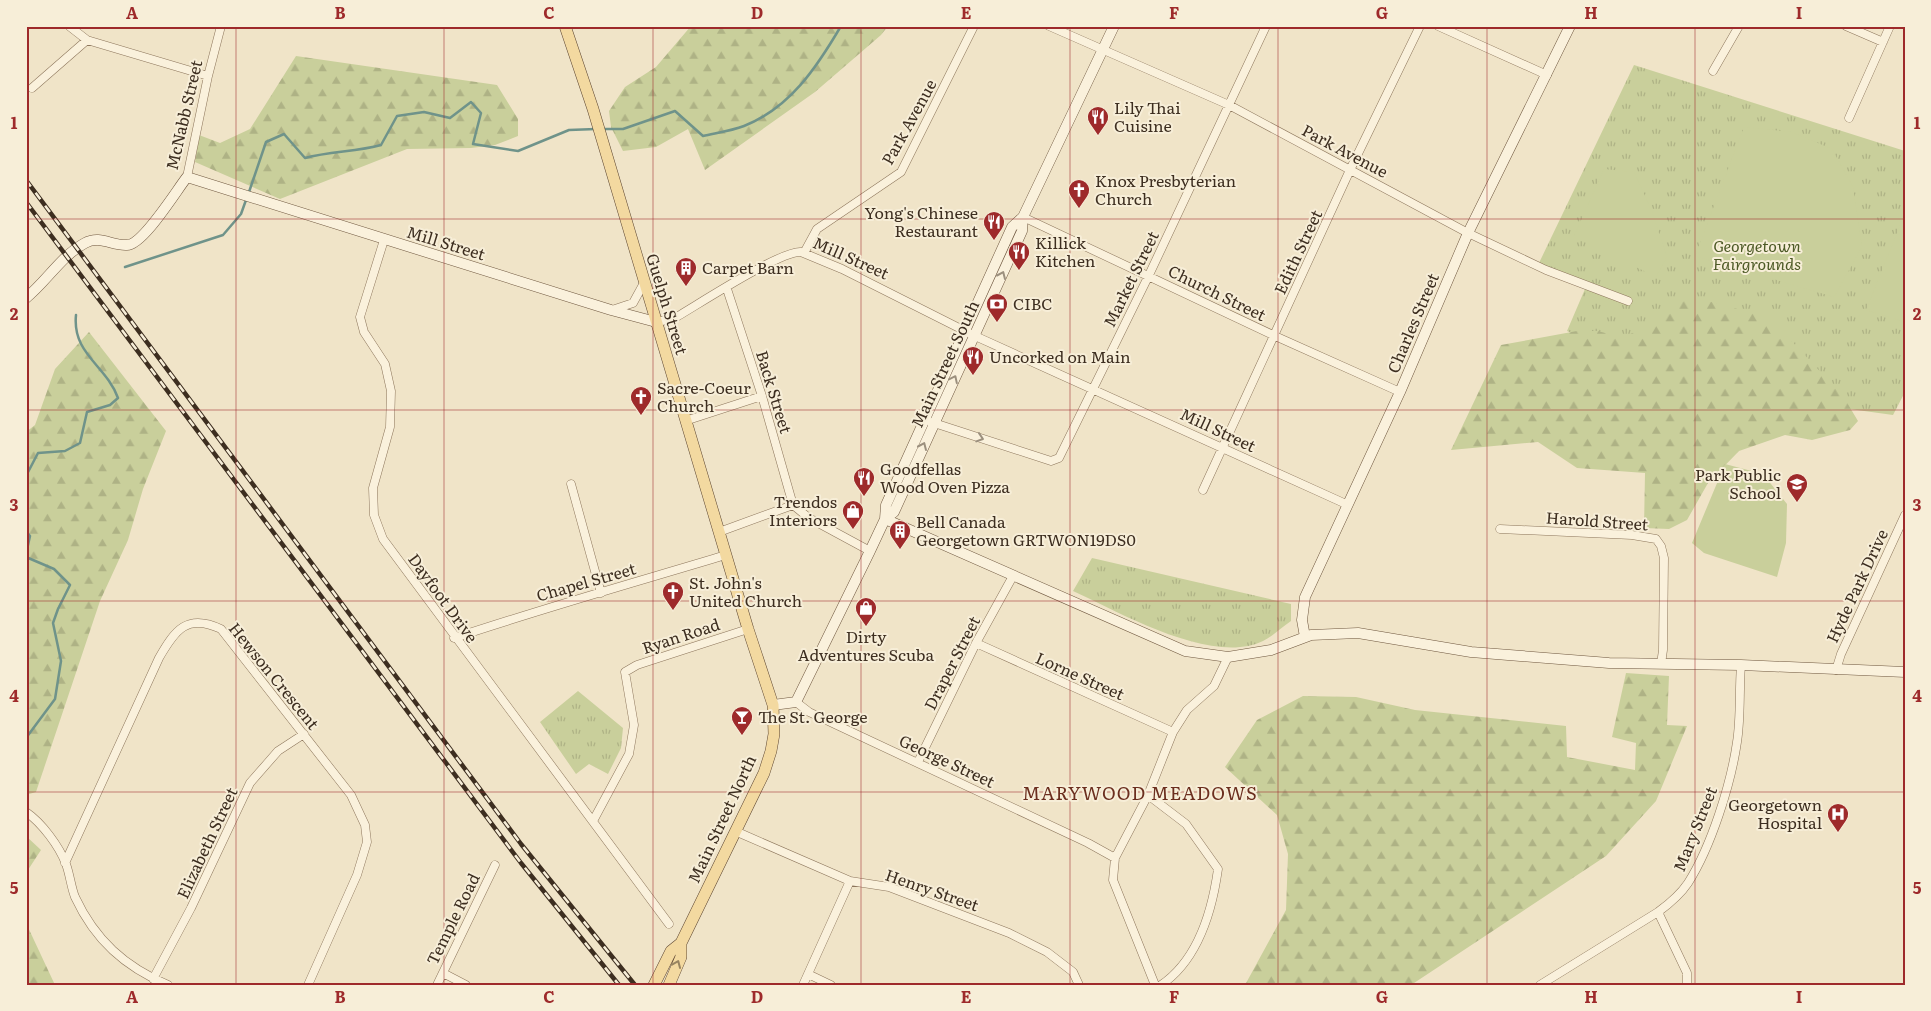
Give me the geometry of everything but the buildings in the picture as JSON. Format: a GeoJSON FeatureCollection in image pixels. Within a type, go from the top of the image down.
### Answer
{"type":"FeatureCollection","features":[{"type":"Feature","properties":{"kind":"main road","name":"Guelph Street"},"geometry":{"type":"LineString","coordinates":[[565,26],[593,109],[719,532],[773,705]]}},
{"type":"Feature","properties":{"kind":"main road","name":"Main Street North"},"geometry":{"type":"LineString","coordinates":[[654,985],[671,951],[681,943],[764,773],[774,734],[773,705]]}},
{"type":"Feature","properties":{"kind":"main road","name":"Main Street North"},"geometry":{"type":"LineString","coordinates":[[669,985],[681,957],[681,943]]}},
{"type":"Feature","properties":{"kind":"street"},"geometry":{"type":"LineString","coordinates":[[69,26],[87,40],[208,76]]}},
{"type":"Feature","properties":{"kind":"street","name":"McNabb Street"},"geometry":{"type":"LineString","coordinates":[[27,300],[64,258],[86,242],[99,240],[126,246],[139,241],[186,177],[221,26]]}},
{"type":"Feature","properties":{"kind":"street","name":"Park Avenue"},"geometry":{"type":"LineString","coordinates":[[804,253],[816,229],[900,172],[974,26]]}},
{"type":"Feature","properties":{"kind":"street","name":"Park Avenue"},"geometry":{"type":"LineString","coordinates":[[1049,26],[1102,51],[1229,105],[1468,233],[1546,270],[1628,301]]}},
{"type":"Feature","properties":{"kind":"street","name":"Main Street South"},"geometry":{"type":"LineString","coordinates":[[796,702],[870,551],[884,519],[886,505],[971,334],[1012,227],[1023,217],[1114,26]]}},
{"type":"Feature","properties":{"kind":"street","name":"Market Street"},"geometry":{"type":"LineString","coordinates":[[929,421],[1051,461],[1057,461],[1149,275],[1266,26]]}},
{"type":"Feature","properties":{"kind":"street","name":"Edith Street"},"geometry":{"type":"LineString","coordinates":[[1203,490],[1220,448],[1275,336],[1350,170],[1420,26]]}},
{"type":"Feature","properties":{"kind":"street"},"geometry":{"type":"LineString","coordinates":[[1438,26],[1547,75]]}},
{"type":"Feature","properties":{"kind":"street","name":"Charles Street"},"geometry":{"type":"LineString","coordinates":[[1305,637],[1302,620],[1305,597],[1346,504],[1400,392],[1468,233],[1570,26]]}},
{"type":"Feature","properties":{"kind":"street"},"geometry":{"type":"LineString","coordinates":[[1713,71],[1739,26]]}},
{"type":"Feature","properties":{"kind":"street"},"geometry":{"type":"LineString","coordinates":[[1846,26],[1883,42]]}},
{"type":"Feature","properties":{"kind":"street"},"geometry":{"type":"LineString","coordinates":[[1849,118],[1890,26]]}},
{"type":"Feature","properties":{"kind":"street"},"geometry":{"type":"LineString","coordinates":[[32,88],[87,40]]}},
{"type":"Feature","properties":{"kind":"street","name":"Mill Street"},"geometry":{"type":"LineString","coordinates":[[186,177],[254,200],[611,310],[656,322],[673,319],[776,259],[795,251],[804,253],[857,276],[971,334],[1346,504]]}},
{"type":"Feature","properties":{"kind":"street","name":"Church Street"},"geometry":{"type":"LineString","coordinates":[[1023,217],[1275,336],[1400,392]]}},
{"type":"Feature","properties":{"kind":"street","name":"Dayfoot Drive"},"geometry":{"type":"LineString","coordinates":[[384,240],[360,317],[364,332],[385,364],[391,391],[390,427],[373,488],[374,516],[383,538],[454,638],[594,820],[670,924]]}},
{"type":"Feature","properties":{"kind":"street"},"geometry":{"type":"LineString","coordinates":[[611,310],[633,303],[644,283]]}},
{"type":"Feature","properties":{"kind":"street","name":"Back Street"},"geometry":{"type":"LineString","coordinates":[[727,289],[762,396],[793,504]]}},
{"type":"Feature","properties":{"kind":"street"},"geometry":{"type":"LineString","coordinates":[[686,421],[762,396]]}},
{"type":"Feature","properties":{"kind":"street"},"geometry":{"type":"LineString","coordinates":[[571,484],[601,593]]}},
{"type":"Feature","properties":{"kind":"street"},"geometry":{"type":"LineString","coordinates":[[719,532],[793,504],[809,518],[870,551]]}},
{"type":"Feature","properties":{"kind":"street","name":"Hyde Park Drive"},"geometry":{"type":"LineString","coordinates":[[1836,670],[1841,654],[1905,515]]}},
{"type":"Feature","properties":{"kind":"street"},"geometry":{"type":"LineString","coordinates":[[884,519],[1185,650],[1228,657],[1271,650],[1311,635],[1358,634],[1471,652],[1609,663],[1741,665],[1905,672]]}},
{"type":"Feature","properties":{"kind":"street","name":"Harold Street"},"geometry":{"type":"LineString","coordinates":[[1500,529],[1632,535],[1656,540],[1661,546],[1664,558],[1663,650],[1661,664]]}},
{"type":"Feature","properties":{"kind":"street","name":"Chapel Street"},"geometry":{"type":"LineString","coordinates":[[454,638],[535,611],[726,555]]}},
{"type":"Feature","properties":{"kind":"street","name":"Draper Street"},"geometry":{"type":"LineString","coordinates":[[918,762],[976,643],[1013,576]]}},
{"type":"Feature","properties":{"kind":"street","name":"Hewson Crescent"},"geometry":{"type":"LineString","coordinates":[[65,863],[159,658],[173,634],[182,627],[205,622],[221,629],[351,795],[365,825],[367,842],[357,875],[308,985]]}},
{"type":"Feature","properties":{"kind":"street","name":"Ryan Road"},"geometry":{"type":"LineString","coordinates":[[594,820],[629,754],[634,724],[625,672],[637,665],[748,628]]}},
{"type":"Feature","properties":{"kind":"street","name":"Lorne Street"},"geometry":{"type":"LineString","coordinates":[[976,643],[1173,732]]}},
{"type":"Feature","properties":{"kind":"street"},"geometry":{"type":"LineString","coordinates":[[1156,985],[1113,880],[1115,858],[1148,795],[1173,732],[1187,710],[1214,686],[1228,657]]}},
{"type":"Feature","properties":{"kind":"street","name":"Mary Street"},"geometry":{"type":"LineString","coordinates":[[1540,985],[1658,912],[1674,900],[1688,883],[1704,851],[1727,790],[1738,741],[1741,665]]}},
{"type":"Feature","properties":{"kind":"street"},"geometry":{"type":"LineString","coordinates":[[773,705],[796,702]]}},
{"type":"Feature","properties":{"kind":"street","name":"George Street"},"geometry":{"type":"LineString","coordinates":[[796,702],[809,712],[1088,843],[1115,858]]}},
{"type":"Feature","properties":{"kind":"street","name":"Elizabeth Street"},"geometry":{"type":"LineString","coordinates":[[153,979],[191,908],[250,783],[278,751],[304,734]]}},
{"type":"Feature","properties":{"kind":"street"},"geometry":{"type":"LineString","coordinates":[[1148,795],[1186,824],[1218,870],[1214,901],[1200,938],[1176,974],[1161,985]]}},
{"type":"Feature","properties":{"kind":"street"},"geometry":{"type":"LineString","coordinates":[[26,812],[53,841],[65,863],[75,896],[90,925],[112,953],[153,979],[168,985]]}},
{"type":"Feature","properties":{"kind":"street","name":"Henry Street"},"geometry":{"type":"LineString","coordinates":[[735,831],[850,881],[890,887],[1010,933],[1047,952],[1073,972],[1079,985]]}},
{"type":"Feature","properties":{"kind":"street","name":"Temple Road"},"geometry":{"type":"LineString","coordinates":[[437,985],[495,865]]}},
{"type":"Feature","properties":{"kind":"street"},"geometry":{"type":"LineString","coordinates":[[803,985],[850,881]]}},
{"type":"Feature","properties":{"kind":"street"},"geometry":{"type":"LineString","coordinates":[[1658,912],[1687,972],[1686,985]]}},
{"type":"Feature","properties":{"kind":"street"},"geometry":{"type":"LineString","coordinates":[[443,973],[466,985]]}},
{"type":"Feature","properties":{"kind":"street"},"geometry":{"type":"LineString","coordinates":[[808,974],[831,985]]}},
{"type":"Feature","properties":{"kind":"green space"},"geometry":{"type":"Polygon","coordinates":[[[691,26],[888,26],[881,35],[815,92],[705,170],[688,129],[656,147],[623,151],[611,127],[609,111],[625,87],[656,67],[691,26]]]}},
{"type":"Feature","properties":{"kind":"green space"},"geometry":{"type":"Polygon","coordinates":[[[296,56],[497,85],[518,119],[518,136],[495,145],[471,148],[407,149],[280,199],[195,162],[199,135],[220,143],[250,129],[296,56]]]}},
{"type":"Feature","properties":{"kind":"green space","name":"Georgetown Fairgrounds"},"geometry":{"type":"Polygon","coordinates":[[[1634,65],[1905,151],[1905,392],[1893,415],[1828,406],[1812,436],[1567,331],[1585,289],[1539,263],[1634,65]]]}},
{"type":"Feature","properties":{"kind":"green space"},"geometry":{"type":"Polygon","coordinates":[[[1744,127],[1792,132],[1832,149],[1853,187],[1862,247],[1834,297],[1695,256],[1744,127]]]}},
{"type":"Feature","properties":{"kind":"green space"},"geometry":{"type":"Polygon","coordinates":[[[1604,169],[1634,172],[1651,209],[1667,257],[1656,277],[1574,236],[1604,169]]]}},
{"type":"Feature","properties":{"kind":"green space"},"geometry":{"type":"Polygon","coordinates":[[[1905,213],[1905,322],[1866,310],[1905,213]]]}},
{"type":"Feature","properties":{"kind":"green space"},"geometry":{"type":"Polygon","coordinates":[[[1694,297],[1770,318],[1843,396],[1858,421],[1850,430],[1812,440],[1785,435],[1739,451],[1708,483],[1687,520],[1669,529],[1644,528],[1645,473],[1577,468],[1538,442],[1451,450],[1501,345],[1577,331],[1598,331],[1623,338],[1649,324],[1669,307],[1694,297]]]}},
{"type":"Feature","properties":{"kind":"green space"},"geometry":{"type":"Polygon","coordinates":[[[89,332],[166,431],[143,489],[128,540],[100,601],[36,792],[26,795],[26,432],[35,425],[55,369],[89,332]]]}},
{"type":"Feature","properties":{"kind":"green space"},"geometry":{"type":"Polygon","coordinates":[[[1725,464],[1763,474],[1787,504],[1786,543],[1777,577],[1704,553],[1692,543],[1725,464]]]}},
{"type":"Feature","properties":{"kind":"green space"},"geometry":{"type":"Polygon","coordinates":[[[1092,558],[1291,604],[1291,621],[1263,641],[1242,647],[1218,647],[1193,642],[1140,623],[1073,591],[1092,558]]]}},
{"type":"Feature","properties":{"kind":"green space"},"geometry":{"type":"Polygon","coordinates":[[[1626,673],[1669,676],[1667,725],[1687,726],[1656,801],[1606,856],[1411,985],[1245,985],[1286,910],[1288,854],[1277,815],[1225,767],[1257,720],[1303,696],[1356,697],[1415,710],[1566,726],[1567,757],[1635,770],[1636,743],[1612,737],[1626,673]]]}},
{"type":"Feature","properties":{"kind":"green space"},"geometry":{"type":"Polygon","coordinates":[[[578,691],[623,728],[621,748],[608,774],[589,764],[576,774],[540,722],[578,691]]]}},
{"type":"Feature","properties":{"kind":"green space"},"geometry":{"type":"Polygon","coordinates":[[[26,836],[41,850],[26,873],[26,836]]]}},
{"type":"Feature","properties":{"kind":"green space"},"geometry":{"type":"Polygon","coordinates":[[[26,923],[55,985],[26,985],[26,923]]]}},
{"type":"Feature","properties":{"kind":"waterway"},"geometry":{"type":"LineString","coordinates":[[604,129],[623,129],[675,111],[703,136],[744,126],[775,109],[801,85],[841,26]]}},
{"type":"Feature","properties":{"kind":"waterway"},"geometry":{"type":"LineString","coordinates":[[248,195],[266,142],[284,134],[305,158],[362,149],[381,145],[397,116],[424,112],[450,118],[471,102],[481,113],[473,144],[518,151],[569,130],[596,129]]}},
{"type":"Feature","properties":{"kind":"waterway"},"geometry":{"type":"LineString","coordinates":[[125,267],[223,235],[241,214],[246,200]]}},
{"type":"Feature","properties":{"kind":"waterway"},"geometry":{"type":"LineString","coordinates":[[26,476],[38,453],[65,451],[80,443],[87,412],[110,405],[118,398],[106,377],[84,350],[76,328],[76,315]]}},
{"type":"Feature","properties":{"kind":"waterway"},"geometry":{"type":"LineString","coordinates":[[26,531],[30,536],[26,554]]}},
{"type":"Feature","properties":{"kind":"waterway"},"geometry":{"type":"LineString","coordinates":[[26,557],[54,569],[70,585],[53,623],[61,661],[55,699],[26,738]]}},
{"type":"Feature","properties":{"kind":"railway"},"geometry":{"type":"LineString","coordinates":[[26,180],[521,844],[635,985]]}},
{"type":"Feature","properties":{"kind":"railway"},"geometry":{"type":"LineString","coordinates":[[26,202],[521,863],[619,985]]}},
{"type":"Feature","properties":{"kind":"place","name":"Lily Thai Cuisine"},"geometry":{"type":"Point","coordinates":[1098,136]}},
{"type":"Feature","properties":{"kind":"place","name":"Knox Presbyterian Church"},"geometry":{"type":"Point","coordinates":[1079,209]}},
{"type":"Feature","properties":{"kind":"place","name":"Yong's Chinese Restaurant"},"geometry":{"type":"Point","coordinates":[994,241]}},
{"type":"Feature","properties":{"kind":"place","name":"Killick Kitchen"},"geometry":{"type":"Point","coordinates":[1019,271]}},
{"type":"Feature","properties":{"kind":"place","name":"Carpet Barn"},"geometry":{"type":"Point","coordinates":[686,287]}},
{"type":"Feature","properties":{"kind":"place","name":"CIBC"},"geometry":{"type":"Point","coordinates":[997,323]}},
{"type":"Feature","properties":{"kind":"place","name":"Uncorked on Main"},"geometry":{"type":"Point","coordinates":[973,376]}},
{"type":"Feature","properties":{"kind":"place","name":"Sacre-Coeur Church"},"geometry":{"type":"Point","coordinates":[641,416]}},
{"type":"Feature","properties":{"kind":"place","name":"Goodfellas Wood Oven Pizza"},"geometry":{"type":"Point","coordinates":[864,497]}},
{"type":"Feature","properties":{"kind":"place","name":"Park Public School"},"geometry":{"type":"Point","coordinates":[1797,503]}},
{"type":"Feature","properties":{"kind":"place","name":"Trendos Interiors"},"geometry":{"type":"Point","coordinates":[853,530]}},
{"type":"Feature","properties":{"kind":"place","name":"Bell Canada Georgetown GRTWON19DS0"},"geometry":{"type":"Point","coordinates":[900,550]}},
{"type":"Feature","properties":{"kind":"place","name":"St. John's United Church"},"geometry":{"type":"Point","coordinates":[673,611]}},
{"type":"Feature","properties":{"kind":"place","name":"Dirty Adventures Scuba"},"geometry":{"type":"Point","coordinates":[866,627]}},
{"type":"Feature","properties":{"kind":"place","name":"The St. George"},"geometry":{"type":"Point","coordinates":[742,736]}},
{"type":"Feature","properties":{"kind":"place","name":"Georgetown Hospital"},"geometry":{"type":"Point","coordinates":[1838,833]}},
{"type":"Feature","properties":{"kind":"district","name":"MARYWOOD MEADOWS"},"geometry":{"type":"Point","coordinates":[1140,794]}}]}
